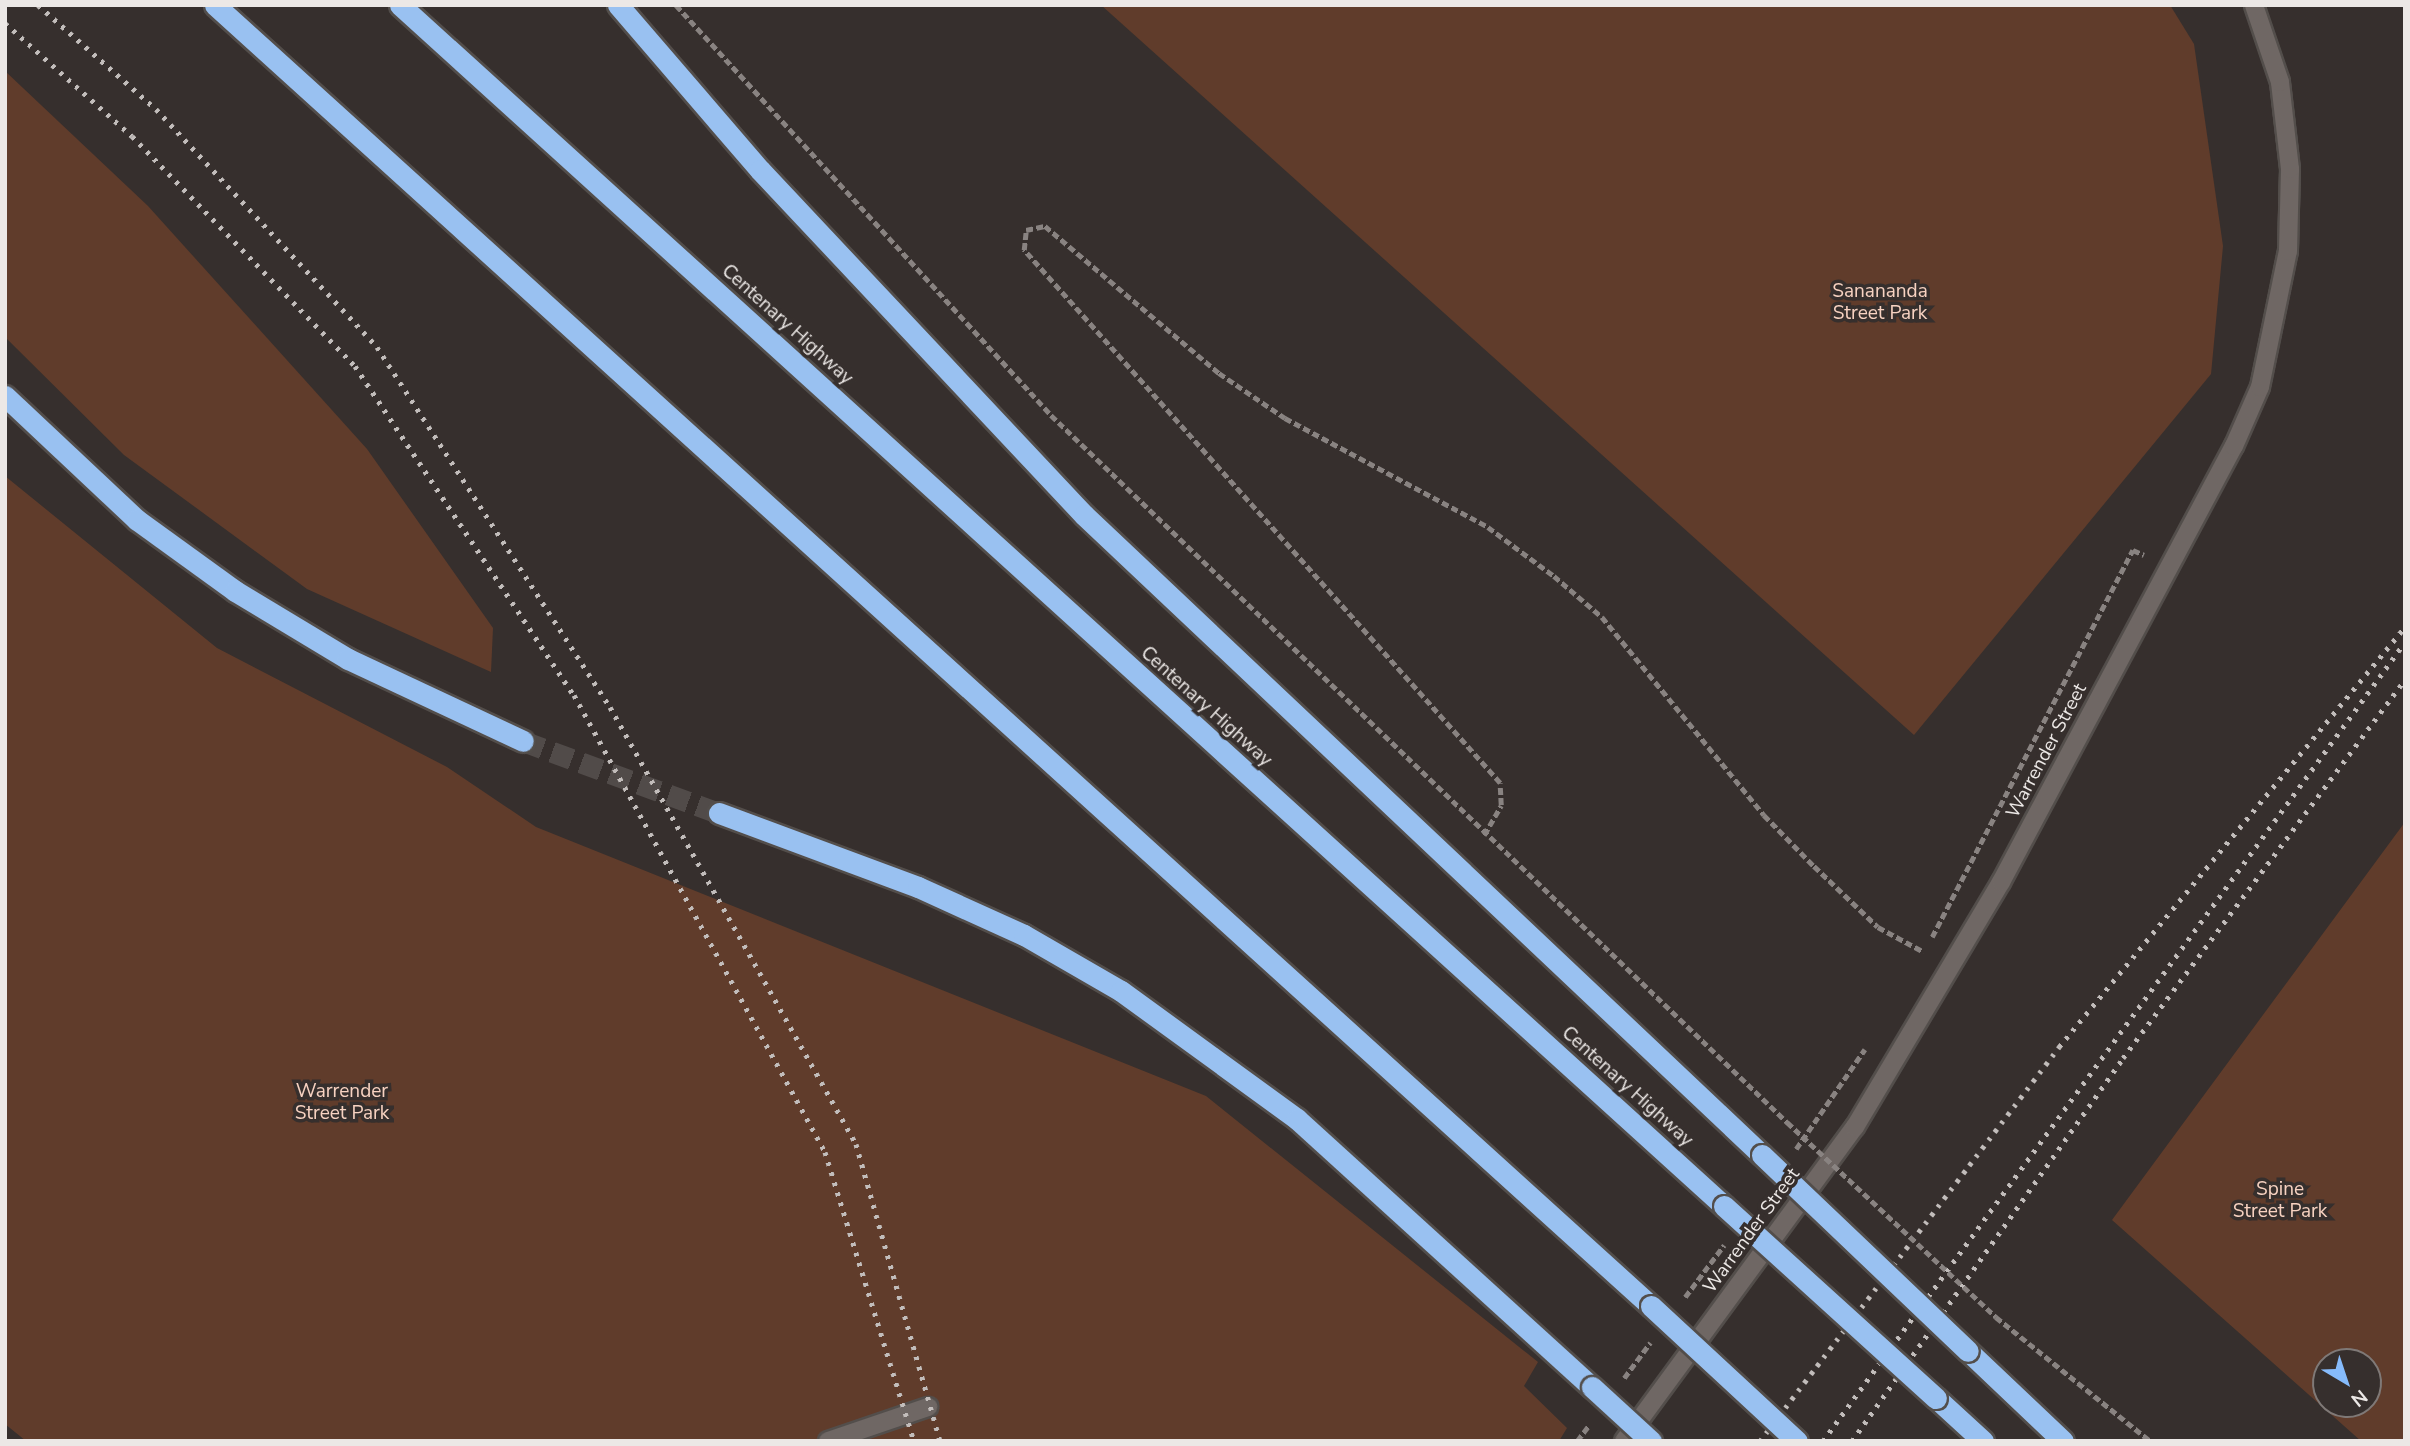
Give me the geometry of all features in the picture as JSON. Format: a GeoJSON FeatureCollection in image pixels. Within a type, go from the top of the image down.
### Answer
{"type":"FeatureCollection","features":[{"type":"Feature","properties":{"kind":"highway"},"geometry":{"type":"LineString","coordinates":[[215,5],[1797,1441]]}},
{"type":"Feature","properties":{"kind":"highway","name":"Centenary Highway"},"geometry":{"type":"LineString","coordinates":[[400,5],[1983,1441]]}},
{"type":"Feature","properties":{"kind":"highway"},"geometry":{"type":"LineString","coordinates":[[618,5],[760,170],[1084,515],[2063,1441]]}},
{"type":"Feature","properties":{"kind":"highway"},"geometry":{"type":"LineString","coordinates":[[5,396],[137,520],[235,592],[348,659],[523,741]]}},
{"type":"Feature","properties":{"kind":"highway"},"geometry":{"type":"LineString","coordinates":[[719,813],[918,887],[1024,935],[1121,991],[1297,1119],[1651,1441]]}},
{"type":"Feature","properties":{"kind":"street","name":"Warrender Street"},"geometry":{"type":"LineString","coordinates":[[1624,1441],[1855,1126],[2001,882],[2234,446],[2260,387],[2288,251],[2290,169],[2280,82],[2254,5]]}},
{"type":"Feature","properties":{"kind":"street"},"geometry":{"type":"LineString","coordinates":[[828,1441],[928,1407]]}},
{"type":"Feature","properties":{"kind":"path"},"geometry":{"type":"LineString","coordinates":[[676,5],[1051,415],[1484,835],[1787,1122],[1996,1317],[2150,1441]]}},
{"type":"Feature","properties":{"kind":"path"},"geometry":{"type":"LineString","coordinates":[[1484,835],[1501,806],[1500,783],[1024,250],[1026,230],[1045,226],[1219,373],[1285,418],[1488,527],[1553,576],[1602,617],[1764,815],[1814,866],[1878,927],[1924,952]]}},
{"type":"Feature","properties":{"kind":"path"},"geometry":{"type":"LineString","coordinates":[[1917,964],[2133,550],[2144,555]]}},
{"type":"Feature","properties":{"kind":"path"},"geometry":{"type":"LineString","coordinates":[[1793,1153],[1869,1043]]}},
{"type":"Feature","properties":{"kind":"path"},"geometry":{"type":"LineString","coordinates":[[1676,1308],[1726,1242]]}},
{"type":"Feature","properties":{"kind":"path"},"geometry":{"type":"LineString","coordinates":[[1618,1386],[1660,1331]]}},
{"type":"Feature","properties":{"kind":"path"},"geometry":{"type":"LineString","coordinates":[[1577,1441],[1593,1419]]}},
{"type":"Feature","properties":{"kind":"green space","name":"Sanananda Street Park"},"geometry":{"type":"Polygon","coordinates":[[[1101,5],[2170,5],[2194,44],[2223,246],[2211,374],[1914,735],[1101,5]]]}},
{"type":"Feature","properties":{"kind":"green space"},"geometry":{"type":"Polygon","coordinates":[[[5,71],[148,206],[367,449],[493,628],[491,672],[307,589],[124,455],[5,337],[5,71]]]}},
{"type":"Feature","properties":{"kind":"green space","name":"Warrender Street Park"},"geometry":{"type":"Polygon","coordinates":[[[5,476],[217,648],[447,767],[536,827],[1206,1096],[1538,1362],[1524,1386],[1567,1428],[1559,1441],[26,1441],[5,1424],[5,476]]]}},
{"type":"Feature","properties":{"kind":"green space","name":"Spine Street Park"},"geometry":{"type":"Polygon","coordinates":[[[2405,822],[2405,1441],[2361,1441],[2335,1418],[2382,1418],[2382,1348],[2312,1348],[2312,1398],[2112,1220],[2405,822]]]}},
{"type":"Feature","properties":{"kind":"tunnel"},"geometry":{"type":"LineString","coordinates":[[523,741],[719,813]]}},
{"type":"Feature","properties":{"kind":"railway"},"geometry":{"type":"LineString","coordinates":[[38,5],[156,109],[377,347],[610,707],[856,1144],[940,1441]]}},
{"type":"Feature","properties":{"kind":"railway"},"geometry":{"type":"LineString","coordinates":[[5,23],[132,136],[355,366],[574,695],[825,1152],[914,1441]]}},
{"type":"Feature","properties":{"kind":"railway"},"geometry":{"type":"LineString","coordinates":[[1760,1441],[2059,1047],[2405,627]]}},
{"type":"Feature","properties":{"kind":"railway"},"geometry":{"type":"LineString","coordinates":[[1823,1441],[2402,646]]}},
{"type":"Feature","properties":{"kind":"railway"},"geometry":{"type":"LineString","coordinates":[[1852,1441],[2123,1058],[2405,680]]}}]}
